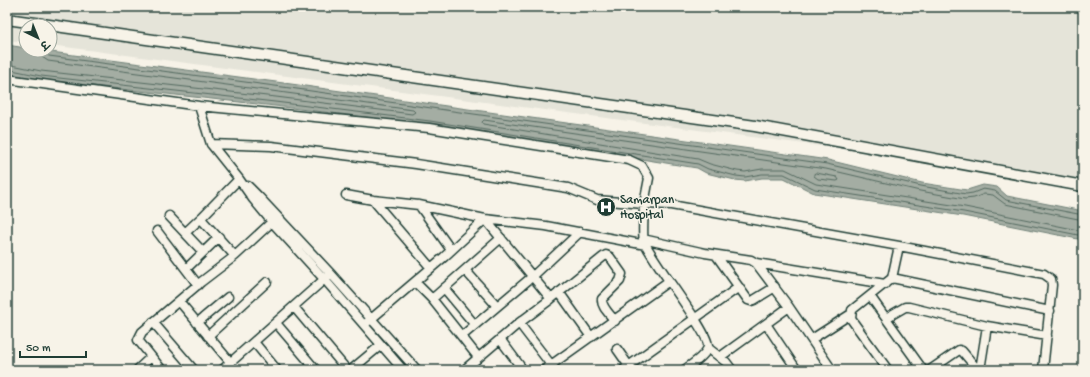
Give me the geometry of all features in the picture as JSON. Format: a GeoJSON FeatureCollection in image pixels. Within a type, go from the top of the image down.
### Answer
{"type":"FeatureCollection","features":[{"type":"Feature","properties":{"kind":"street"},"geometry":{"type":"LineString","coordinates":[[7,19],[755,126],[1083,186]]}},
{"type":"Feature","properties":{"kind":"street"},"geometry":{"type":"LineString","coordinates":[[7,80],[199,106],[429,128],[629,160],[642,166],[649,178],[644,204],[645,242],[695,319],[708,343],[708,348],[705,353],[688,369]]}},
{"type":"Feature","properties":{"kind":"street"},"geometry":{"type":"LineString","coordinates":[[199,106],[211,144],[253,199],[331,274],[417,370]]}},
{"type":"Feature","properties":{"kind":"street"},"geometry":{"type":"LineString","coordinates":[[211,144],[271,146],[416,164],[568,188],[597,200],[672,205],[899,246],[1049,276],[1052,281],[1043,370]]}},
{"type":"Feature","properties":{"kind":"street"},"geometry":{"type":"LineString","coordinates":[[185,233],[239,179]]}},
{"type":"Feature","properties":{"kind":"street"},"geometry":{"type":"LineString","coordinates":[[346,195],[372,200],[419,205],[485,218],[645,242],[751,260],[756,263],[884,284]]}},
{"type":"Feature","properties":{"kind":"street"},"geometry":{"type":"LineString","coordinates":[[372,200],[431,268]]}},
{"type":"Feature","properties":{"kind":"street"},"geometry":{"type":"LineString","coordinates":[[419,205],[451,250]]}},
{"type":"Feature","properties":{"kind":"street"},"geometry":{"type":"LineString","coordinates":[[169,216],[203,252]]}},
{"type":"Feature","properties":{"kind":"street"},"geometry":{"type":"LineString","coordinates":[[202,217],[202,220],[235,256]]}},
{"type":"Feature","properties":{"kind":"street"},"geometry":{"type":"LineString","coordinates":[[485,218],[551,299]]}},
{"type":"Feature","properties":{"kind":"street"},"geometry":{"type":"LineString","coordinates":[[364,325],[431,268],[485,218]]}},
{"type":"Feature","properties":{"kind":"street"},"geometry":{"type":"LineString","coordinates":[[162,370],[138,340],[142,332],[235,256],[275,219]]}},
{"type":"Feature","properties":{"kind":"street"},"geometry":{"type":"LineString","coordinates":[[275,219],[325,280],[403,370]]}},
{"type":"Feature","properties":{"kind":"street"},"geometry":{"type":"LineString","coordinates":[[157,231],[198,285]]}},
{"type":"Feature","properties":{"kind":"street"},"geometry":{"type":"LineString","coordinates":[[462,336],[533,276],[580,232]]}},
{"type":"Feature","properties":{"kind":"street"},"geometry":{"type":"LineString","coordinates":[[186,269],[219,238]]}},
{"type":"Feature","properties":{"kind":"street"},"geometry":{"type":"LineString","coordinates":[[432,299],[501,238]]}},
{"type":"Feature","properties":{"kind":"street"},"geometry":{"type":"LineString","coordinates":[[888,370],[851,319],[851,314],[852,310],[892,278],[899,246]]}},
{"type":"Feature","properties":{"kind":"street"},"geometry":{"type":"LineString","coordinates":[[716,254],[748,300],[751,301],[758,298],[775,287]]}},
{"type":"Feature","properties":{"kind":"street"},"geometry":{"type":"LineString","coordinates":[[464,370],[519,323],[606,255],[610,257],[622,274],[620,281],[604,295],[601,303],[615,321]]}},
{"type":"Feature","properties":{"kind":"street"},"geometry":{"type":"LineString","coordinates":[[756,263],[812,339],[832,370]]}},
{"type":"Feature","properties":{"kind":"street"},"geometry":{"type":"LineString","coordinates":[[465,270],[497,306]]}},
{"type":"Feature","properties":{"kind":"street"},"geometry":{"type":"LineString","coordinates":[[222,370],[331,274]]}},
{"type":"Feature","properties":{"kind":"street"},"geometry":{"type":"LineString","coordinates":[[892,278],[1050,311]]}},
{"type":"Feature","properties":{"kind":"street"},"geometry":{"type":"LineString","coordinates":[[519,323],[550,368],[669,281]]}},
{"type":"Feature","properties":{"kind":"street"},"geometry":{"type":"LineString","coordinates":[[208,336],[267,282]]}},
{"type":"Feature","properties":{"kind":"street"},"geometry":{"type":"LineString","coordinates":[[415,282],[432,299],[478,357]]}},
{"type":"Feature","properties":{"kind":"street"},"geometry":{"type":"LineString","coordinates":[[617,349],[628,369],[739,287]]}},
{"type":"Feature","properties":{"kind":"street"},"geometry":{"type":"LineString","coordinates":[[444,288],[475,325]]}},
{"type":"Feature","properties":{"kind":"street"},"geometry":{"type":"LineString","coordinates":[[559,292],[591,337]]}},
{"type":"Feature","properties":{"kind":"street"},"geometry":{"type":"LineString","coordinates":[[870,296],[923,370]]}},
{"type":"Feature","properties":{"kind":"street"},"geometry":{"type":"LineString","coordinates":[[197,322],[228,297]]}},
{"type":"Feature","properties":{"kind":"street"},"geometry":{"type":"LineString","coordinates":[[179,301],[230,363]]}},
{"type":"Feature","properties":{"kind":"street"},"geometry":{"type":"LineString","coordinates":[[886,318],[905,306],[987,326],[1046,336]]}},
{"type":"Feature","properties":{"kind":"street"},"geometry":{"type":"LineString","coordinates":[[294,307],[347,370]]}},
{"type":"Feature","properties":{"kind":"street"},"geometry":{"type":"LineString","coordinates":[[720,357],[789,307]]}},
{"type":"Feature","properties":{"kind":"street"},"geometry":{"type":"LineString","coordinates":[[812,339],[851,314]]}},
{"type":"Feature","properties":{"kind":"street"},"geometry":{"type":"LineString","coordinates":[[153,322],[194,370]]}},
{"type":"Feature","properties":{"kind":"street"},"geometry":{"type":"LineString","coordinates":[[276,323],[316,370]]}},
{"type":"Feature","properties":{"kind":"street"},"geometry":{"type":"LineString","coordinates":[[766,324],[797,370]]}},
{"type":"Feature","properties":{"kind":"street"},"geometry":{"type":"LineString","coordinates":[[979,370],[987,326]]}},
{"type":"Feature","properties":{"kind":"street"},"geometry":{"type":"LineString","coordinates":[[500,339],[522,370]]}},
{"type":"Feature","properties":{"kind":"street"},"geometry":{"type":"LineString","coordinates":[[254,342],[272,368]]}},
{"type":"Feature","properties":{"kind":"street"},"geometry":{"type":"LineString","coordinates":[[351,370],[381,345]]}},
{"type":"Feature","properties":{"kind":"street"},"geometry":{"type":"LineString","coordinates":[[708,348],[726,362],[732,370]]}},
{"type":"Feature","properties":{"kind":"street"},"geometry":{"type":"LineString","coordinates":[[930,370],[959,350],[962,351],[979,370]]}},
{"type":"Feature","properties":{"kind":"street"},"geometry":{"type":"LineString","coordinates":[[137,370],[151,357]]}},
{"type":"Feature","properties":{"kind":"shaded area"},"geometry":{"type":"Polygon","coordinates":[[[7,7],[1083,7],[1083,189],[942,162],[58,46],[58,18],[18,18],[18,41],[7,40],[7,7]]]}},
{"type":"Feature","properties":{"kind":"water"},"geometry":{"type":"Polygon","coordinates":[[[7,45],[18,47],[18,58],[58,58],[58,53],[291,84],[828,160],[922,183],[967,190],[983,185],[997,187],[1007,196],[1083,211],[1083,240],[963,216],[814,193],[784,178],[762,178],[745,181],[735,180],[706,173],[697,168],[430,125],[40,80],[7,73],[7,45]]]}},
{"type":"Feature","properties":{"kind":"place","name":"Samarpan Hospital"},"geometry":{"type":"Point","coordinates":[606,207]}}]}
